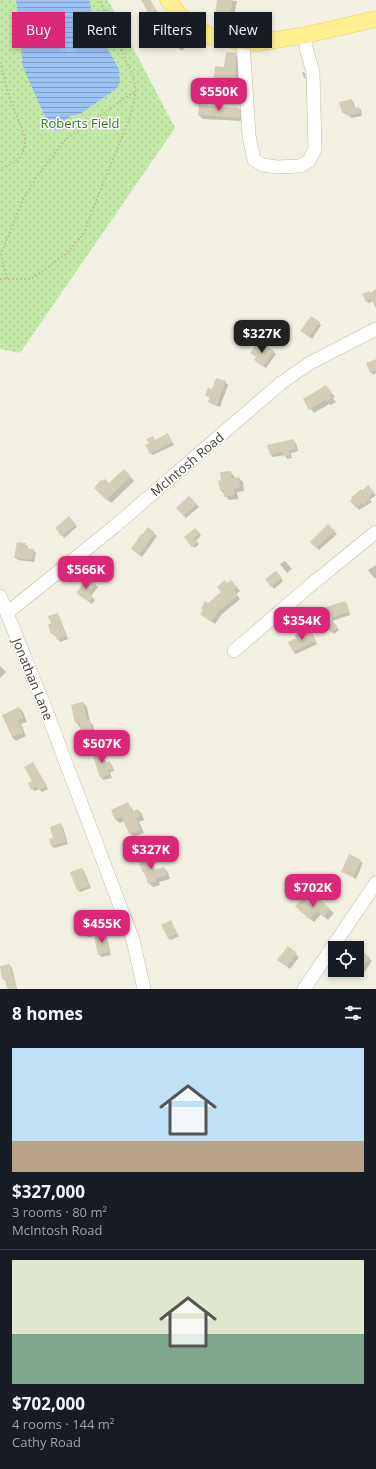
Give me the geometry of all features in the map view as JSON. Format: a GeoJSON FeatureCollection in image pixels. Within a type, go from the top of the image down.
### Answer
{"type":"FeatureCollection","features":[{"type":"Feature","properties":{"kind":"main road"},"geometry":{"type":"LineString","coordinates":[[168,0],[180,16],[211,37],[214,37]]}},
{"type":"Feature","properties":{"kind":"main road"},"geometry":{"type":"LineString","coordinates":[[272,41],[306,35],[376,19]]}},
{"type":"Feature","properties":{"kind":"street"},"geometry":{"type":"LineString","coordinates":[[243,48],[249,136],[254,160],[263,165],[277,167],[300,166],[309,161],[315,150],[313,72],[306,48],[306,35]]}},
{"type":"Feature","properties":{"kind":"street","name":"McIntosh Road"},"geometry":{"type":"LineString","coordinates":[[7,613],[115,526],[282,383],[310,363],[376,329]]}},
{"type":"Feature","properties":{"kind":"street"},"geometry":{"type":"LineString","coordinates":[[234,651],[307,588],[376,532]]}},
{"type":"Feature","properties":{"kind":"street","name":"Jonathan Lane"},"geometry":{"type":"LineString","coordinates":[[0,596],[44,705],[133,940],[144,989]]}},
{"type":"Feature","properties":{"kind":"street"},"geometry":{"type":"LineString","coordinates":[[304,989],[376,883]]}},
{"type":"Feature","properties":{"kind":"path"},"geometry":{"type":"LineString","coordinates":[[0,279],[31,279],[66,254],[83,236],[131,115],[136,90],[132,73],[113,34],[100,0]]}},
{"type":"Feature","properties":{"kind":"path"},"geometry":{"type":"LineString","coordinates":[[0,62],[9,96],[25,137],[25,144],[24,150],[20,157],[14,163],[0,169]]}},
{"type":"Feature","properties":{"kind":"path"},"geometry":{"type":"LineString","coordinates":[[7,279],[1,254],[23,200],[36,178],[65,140],[136,90]]}},
{"type":"Feature","properties":{"kind":"green space","name":"Roberts Field"},"geometry":{"type":"Polygon","coordinates":[[[0,0],[108,0],[114,12],[73,12],[73,48],[131,48],[131,44],[175,128],[20,353],[0,349],[0,0]]]}},
{"type":"Feature","properties":{"kind":"water"},"geometry":{"type":"Polygon","coordinates":[[[16,0],[89,0],[92,12],[73,12],[73,48],[107,48],[119,69],[120,82],[116,89],[80,114],[70,116],[66,121],[64,130],[56,131],[47,129],[45,124],[46,119],[23,67],[21,48],[65,48],[65,12],[17,12],[16,0]]]}},
{"type":"Feature","properties":{"kind":"building"},"geometry":{"type":"Polygon","coordinates":[[[141,0],[150,0],[157,12],[148,12],[141,0]]]}},
{"type":"Feature","properties":{"kind":"building"},"geometry":{"type":"Polygon","coordinates":[[[217,0],[233,0],[230,12],[215,12],[217,0]]]}},
{"type":"Feature","properties":{"kind":"building"},"geometry":{"type":"Polygon","coordinates":[[[226,52],[236,53],[234,85],[213,82],[215,66],[224,67],[226,52]]]}},
{"type":"Feature","properties":{"kind":"building"},"geometry":{"type":"Polygon","coordinates":[[[352,99],[353,108],[359,107],[360,113],[347,116],[346,112],[342,113],[339,102],[352,99]]]}},
{"type":"Feature","properties":{"kind":"building"},"geometry":{"type":"Polygon","coordinates":[[[199,105],[239,108],[240,118],[198,115],[199,105]]]}},
{"type":"Feature","properties":{"kind":"building"},"geometry":{"type":"Polygon","coordinates":[[[376,289],[376,309],[371,299],[366,302],[362,294],[369,291],[370,293],[376,289]]]}},
{"type":"Feature","properties":{"kind":"building"},"geometry":{"type":"Polygon","coordinates":[[[311,316],[320,322],[309,337],[300,331],[311,316]]]}},
{"type":"Feature","properties":{"kind":"building"},"geometry":{"type":"Polygon","coordinates":[[[257,343],[263,347],[265,345],[274,351],[263,366],[254,360],[256,357],[250,353],[257,343]]]}},
{"type":"Feature","properties":{"kind":"building"},"geometry":{"type":"Polygon","coordinates":[[[376,359],[376,370],[370,373],[366,363],[376,359]]]}},
{"type":"Feature","properties":{"kind":"building"},"geometry":{"type":"Polygon","coordinates":[[[216,378],[226,381],[217,405],[208,402],[210,397],[205,396],[208,388],[212,389],[216,378]]]}},
{"type":"Feature","properties":{"kind":"building"},"geometry":{"type":"Polygon","coordinates":[[[326,385],[332,393],[330,394],[332,398],[326,402],[325,400],[309,410],[303,399],[326,385]]]}},
{"type":"Feature","properties":{"kind":"building"},"geometry":{"type":"Polygon","coordinates":[[[168,433],[172,442],[150,454],[145,445],[149,443],[146,439],[153,436],[155,440],[168,433]]]}},
{"type":"Feature","properties":{"kind":"building"},"geometry":{"type":"Polygon","coordinates":[[[294,439],[296,449],[289,451],[290,455],[284,457],[283,452],[270,455],[267,445],[294,439]]]}},
{"type":"Feature","properties":{"kind":"building"},"geometry":{"type":"Polygon","coordinates":[[[124,469],[131,476],[106,500],[94,488],[101,480],[102,481],[105,479],[109,483],[124,469]]]}},
{"type":"Feature","properties":{"kind":"building"},"geometry":{"type":"Polygon","coordinates":[[[231,471],[232,478],[239,477],[240,487],[234,488],[234,495],[224,497],[224,490],[220,491],[218,481],[221,480],[220,472],[231,471]]]}},
{"type":"Feature","properties":{"kind":"building"},"geometry":{"type":"Polygon","coordinates":[[[368,485],[374,492],[368,497],[370,499],[363,505],[362,503],[356,508],[350,501],[352,499],[351,498],[368,485]]]}},
{"type":"Feature","properties":{"kind":"building"},"geometry":{"type":"Polygon","coordinates":[[[189,496],[197,504],[183,516],[176,508],[189,496]]]}},
{"type":"Feature","properties":{"kind":"building"},"geometry":{"type":"Polygon","coordinates":[[[69,516],[76,525],[61,536],[55,528],[69,516]]]}},
{"type":"Feature","properties":{"kind":"building"},"geometry":{"type":"Polygon","coordinates":[[[328,524],[335,531],[316,548],[310,542],[328,524]]]}},
{"type":"Feature","properties":{"kind":"building"},"geometry":{"type":"Polygon","coordinates":[[[148,527],[155,533],[139,555],[131,549],[141,534],[142,535],[148,527]]]}},
{"type":"Feature","properties":{"kind":"building"},"geometry":{"type":"Polygon","coordinates":[[[195,528],[200,533],[194,538],[198,542],[192,547],[184,537],[195,528]]]}},
{"type":"Feature","properties":{"kind":"building"},"geometry":{"type":"Polygon","coordinates":[[[17,542],[26,543],[25,548],[34,549],[32,560],[14,558],[17,542]]]}},
{"type":"Feature","properties":{"kind":"building"},"geometry":{"type":"Polygon","coordinates":[[[276,571],[282,578],[271,587],[265,579],[276,571]]]}},
{"type":"Feature","properties":{"kind":"building"},"geometry":{"type":"Polygon","coordinates":[[[87,578],[96,584],[89,593],[93,597],[89,602],[76,593],[87,578]]]}},
{"type":"Feature","properties":{"kind":"building"},"geometry":{"type":"Polygon","coordinates":[[[225,580],[227,583],[231,580],[237,587],[234,590],[238,595],[218,612],[211,622],[200,614],[203,610],[201,608],[205,601],[208,603],[221,592],[217,587],[225,580]]]}},
{"type":"Feature","properties":{"kind":"building"},"geometry":{"type":"Polygon","coordinates":[[[345,601],[349,612],[330,618],[326,607],[345,601]]]}},
{"type":"Feature","properties":{"kind":"building"},"geometry":{"type":"Polygon","coordinates":[[[57,613],[66,636],[57,640],[54,633],[51,634],[48,625],[51,623],[48,616],[57,613]]]}},
{"type":"Feature","properties":{"kind":"building"},"geometry":{"type":"Polygon","coordinates":[[[331,619],[338,627],[331,633],[324,625],[331,619]]]}},
{"type":"Feature","properties":{"kind":"building"},"geometry":{"type":"Polygon","coordinates":[[[311,630],[316,641],[293,652],[288,642],[296,638],[294,635],[311,630]]]}},
{"type":"Feature","properties":{"kind":"building"},"geometry":{"type":"Polygon","coordinates":[[[83,702],[87,720],[89,720],[92,730],[81,733],[79,722],[75,723],[71,705],[83,702]]]}},
{"type":"Feature","properties":{"kind":"building"},"geometry":{"type":"Polygon","coordinates":[[[19,707],[23,718],[18,720],[23,733],[12,737],[2,715],[19,707]]]}},
{"type":"Feature","properties":{"kind":"building"},"geometry":{"type":"Polygon","coordinates":[[[101,750],[105,763],[110,761],[112,769],[108,770],[110,775],[100,778],[92,753],[101,750]]]}},
{"type":"Feature","properties":{"kind":"building"},"geometry":{"type":"Polygon","coordinates":[[[33,762],[47,786],[39,790],[37,787],[31,790],[28,783],[32,781],[24,767],[33,762]]]}},
{"type":"Feature","properties":{"kind":"building"},"geometry":{"type":"Polygon","coordinates":[[[128,802],[132,812],[138,809],[141,816],[136,818],[140,829],[129,834],[122,817],[115,820],[111,810],[128,802]]]}},
{"type":"Feature","properties":{"kind":"building"},"geometry":{"type":"Polygon","coordinates":[[[61,823],[66,842],[51,846],[49,839],[53,838],[50,827],[61,823]]]}},
{"type":"Feature","properties":{"kind":"building"},"geometry":{"type":"Polygon","coordinates":[[[349,854],[361,860],[353,877],[341,872],[349,854]]]}},
{"type":"Feature","properties":{"kind":"building"},"geometry":{"type":"Polygon","coordinates":[[[149,855],[153,870],[164,867],[167,875],[156,878],[157,881],[148,884],[138,859],[149,855]]]}},
{"type":"Feature","properties":{"kind":"building"},"geometry":{"type":"Polygon","coordinates":[[[82,868],[89,886],[77,891],[70,872],[82,868]]]}},
{"type":"Feature","properties":{"kind":"building"},"geometry":{"type":"Polygon","coordinates":[[[317,896],[330,909],[323,917],[317,911],[309,919],[295,906],[303,898],[310,904],[317,896]]]}},
{"type":"Feature","properties":{"kind":"building"},"geometry":{"type":"Polygon","coordinates":[[[171,920],[177,934],[168,938],[161,925],[171,920]]]}},
{"type":"Feature","properties":{"kind":"building"},"geometry":{"type":"Polygon","coordinates":[[[93,924],[95,934],[85,935],[83,925],[93,924]]]}},
{"type":"Feature","properties":{"kind":"building"},"geometry":{"type":"Polygon","coordinates":[[[105,934],[109,952],[98,955],[94,937],[105,934]]]}},
{"type":"Feature","properties":{"kind":"building"},"geometry":{"type":"Polygon","coordinates":[[[288,946],[297,953],[287,967],[277,960],[288,946]]]}},
{"type":"Feature","properties":{"kind":"building"},"geometry":{"type":"Polygon","coordinates":[[[364,953],[370,958],[364,966],[364,953]]]}},
{"type":"Feature","properties":{"kind":"building"},"geometry":{"type":"Polygon","coordinates":[[[10,964],[16,989],[7,989],[5,979],[2,979],[0,966],[10,964]]]}}]}
